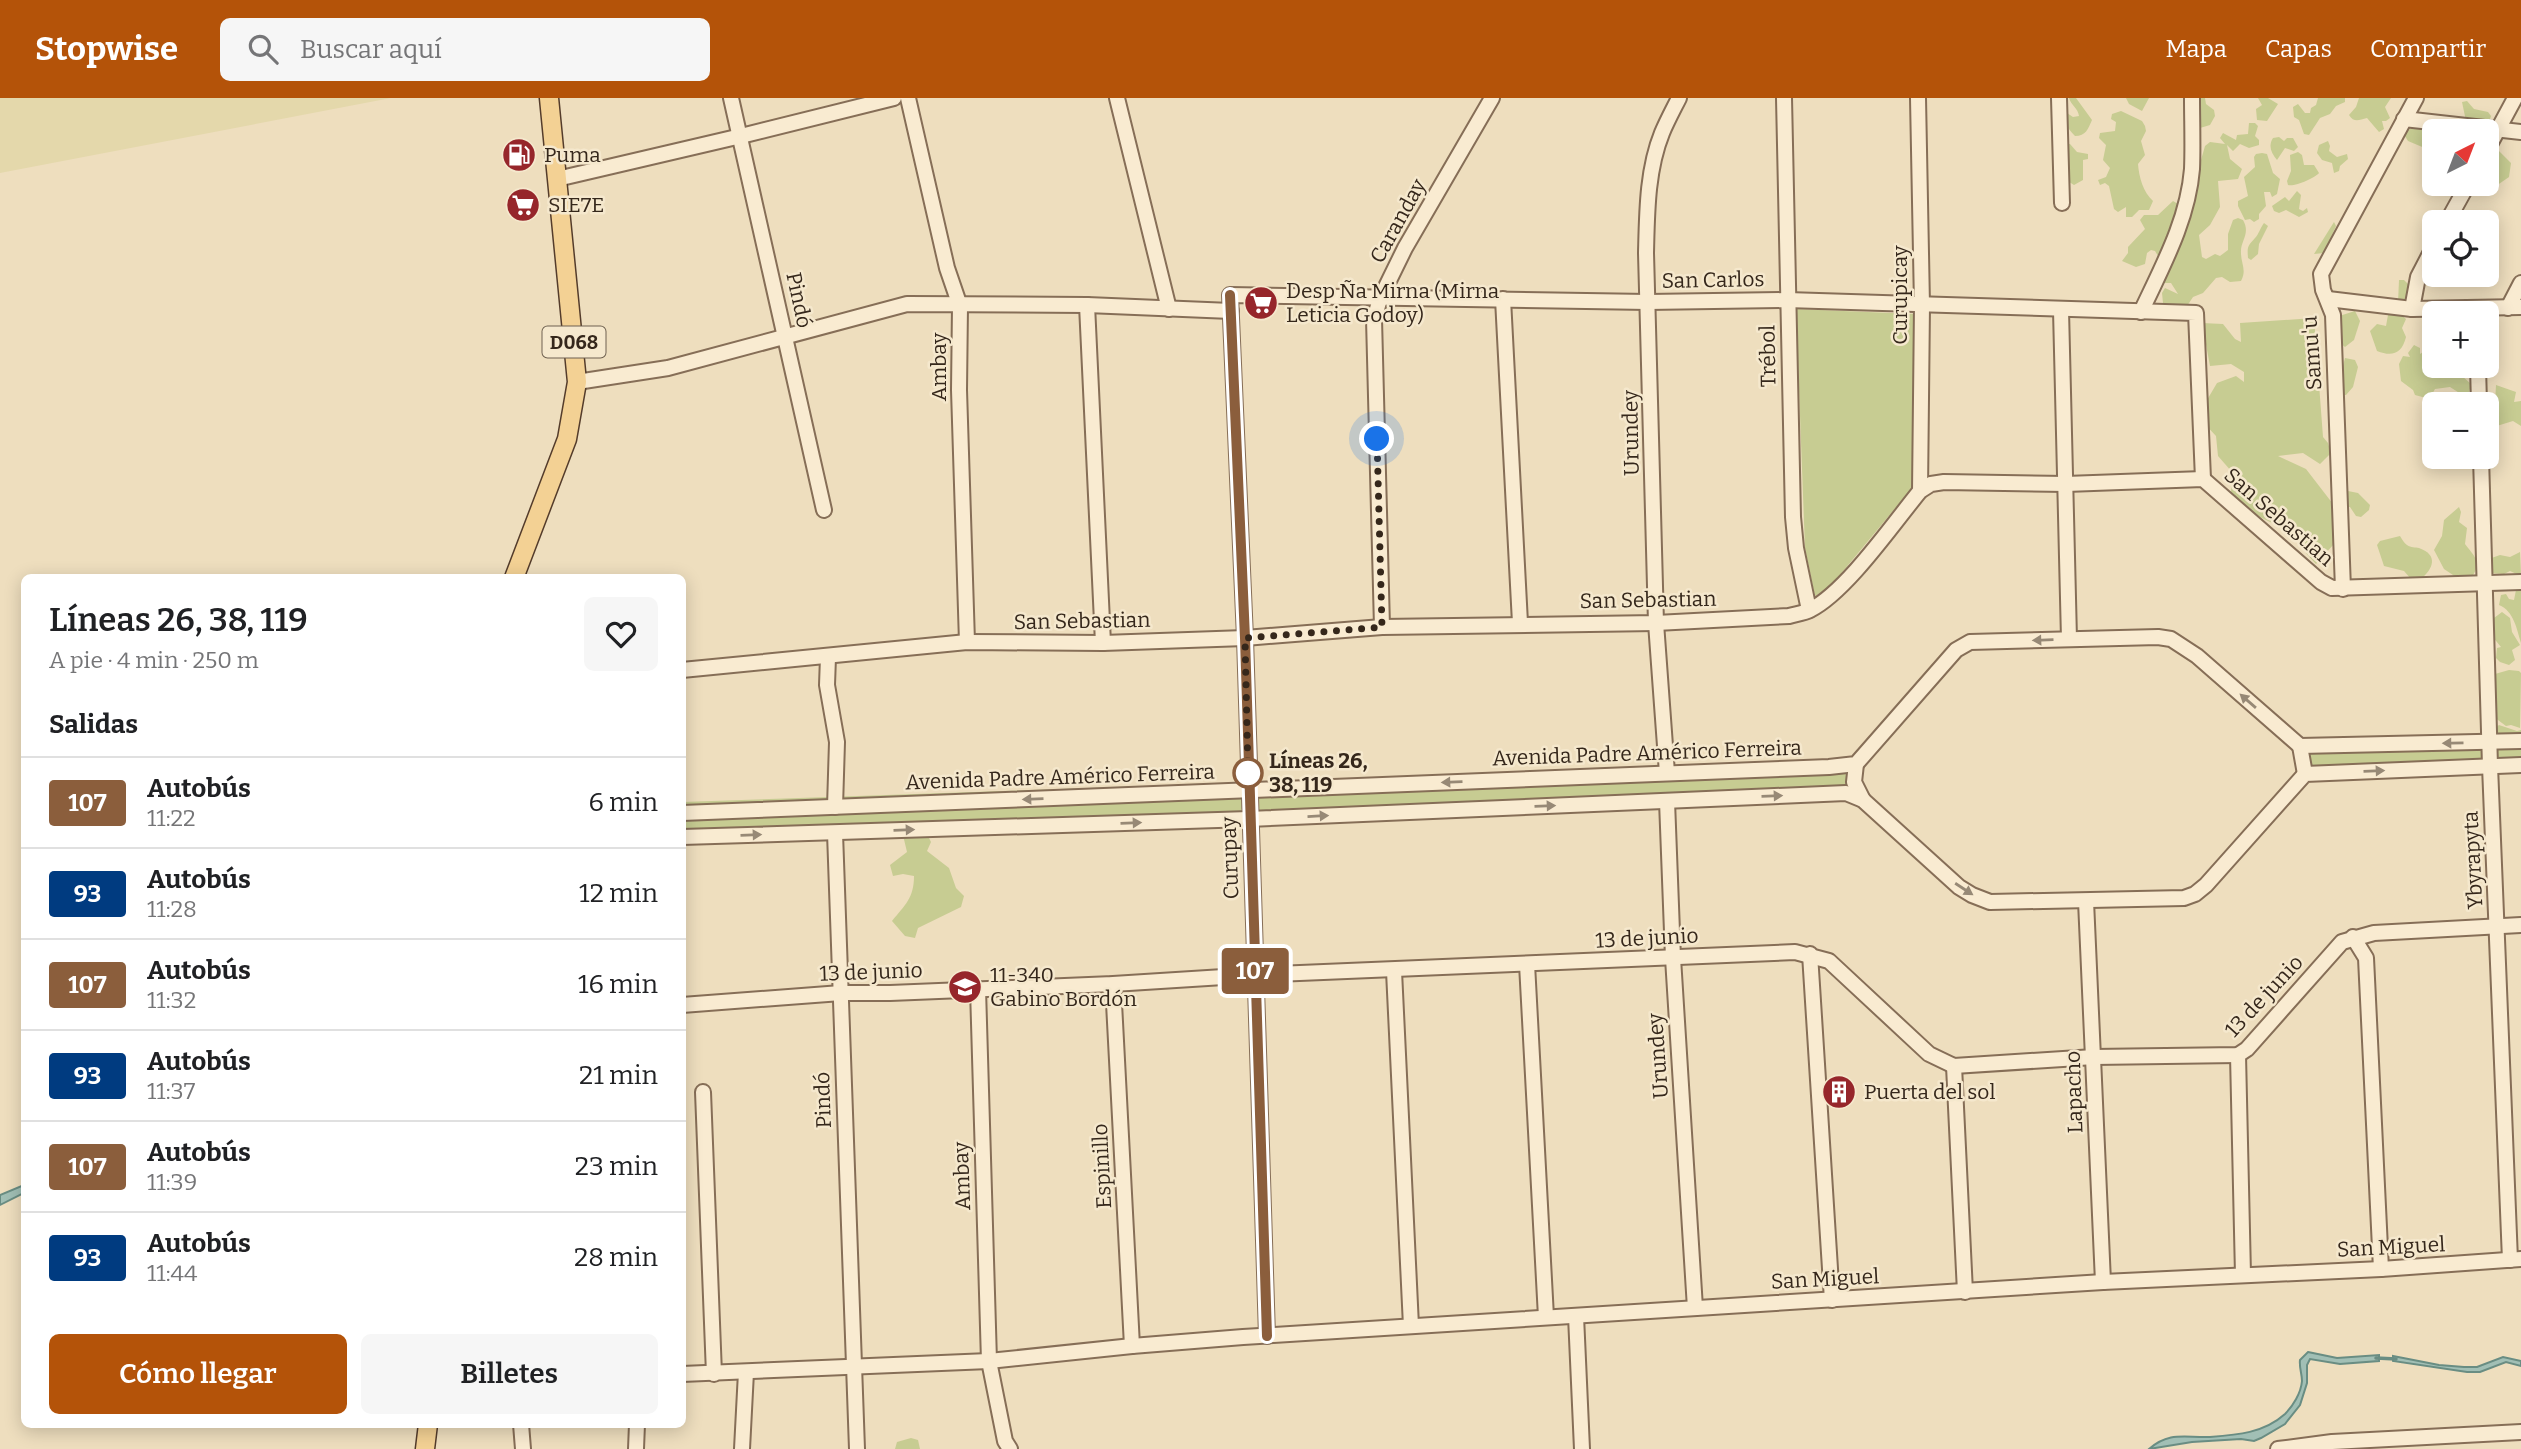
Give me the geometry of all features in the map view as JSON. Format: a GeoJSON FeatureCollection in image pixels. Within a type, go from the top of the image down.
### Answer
{"type":"FeatureCollection","features":[{"type":"Feature","properties":{"kind":"main road","name":"D068"},"geometry":{"type":"LineString","coordinates":[[516,574],[567,439],[577,382],[549,98]]}},
{"type":"Feature","properties":{"kind":"main road"},"geometry":{"type":"LineString","coordinates":[[425,1449],[428,1428]]}},
{"type":"Feature","properties":{"kind":"street","name":"Pindó"},"geometry":{"type":"LineString","coordinates":[[731,98],[824,510]]}},
{"type":"Feature","properties":{"kind":"street"},"geometry":{"type":"LineString","coordinates":[[557,179],[894,98]]}},
{"type":"Feature","properties":{"kind":"street","name":"Ambay"},"geometry":{"type":"LineString","coordinates":[[908,98],[947,268],[960,306],[959,390],[967,642]]}},
{"type":"Feature","properties":{"kind":"street"},"geometry":{"type":"LineString","coordinates":[[1117,98],[1169,309]]}},
{"type":"Feature","properties":{"kind":"street","name":"Caranday"},"geometry":{"type":"LineString","coordinates":[[1382,627],[1374,319],[1380,299],[1416,228],[1492,98]]}},
{"type":"Feature","properties":{"kind":"street","name":"Urundey"},"geometry":{"type":"LineString","coordinates":[[1667,773],[1656,623],[1647,302],[1647,204],[1656,152],[1679,98]]}},
{"type":"Feature","properties":{"kind":"street","name":"Trébol"},"geometry":{"type":"LineString","coordinates":[[1784,98],[1793,517],[1796,548],[1809,610]]}},
{"type":"Feature","properties":{"kind":"street","name":"Curupicay"},"geometry":{"type":"LineString","coordinates":[[1918,98],[1922,305],[1920,491]]}},
{"type":"Feature","properties":{"kind":"street"},"geometry":{"type":"LineString","coordinates":[[2059,98],[2063,203]]}},
{"type":"Feature","properties":{"kind":"street"},"geometry":{"type":"LineString","coordinates":[[2141,312],[2174,240],[2192,171],[2192,98]]}},
{"type":"Feature","properties":{"kind":"street","name":"Samu'u"},"geometry":{"type":"LineString","coordinates":[[2343,589],[2333,315],[2321,283],[2321,274],[2416,98]]}},
{"type":"Feature","properties":{"kind":"street"},"geometry":{"type":"LineString","coordinates":[[2499,126],[2515,98]]}},
{"type":"Feature","properties":{"kind":"street"},"geometry":{"type":"LineString","coordinates":[[2404,119],[2422,121]]}},
{"type":"Feature","properties":{"kind":"street"},"geometry":{"type":"LineString","coordinates":[[2499,130],[2521,132]]}},
{"type":"Feature","properties":{"kind":"street"},"geometry":{"type":"LineString","coordinates":[[2412,309],[2422,269]]}},
{"type":"Feature","properties":{"kind":"street"},"geometry":{"type":"LineString","coordinates":[[2515,307],[2521,283]]}},
{"type":"Feature","properties":{"kind":"street","name":"San Carlos"},"geometry":{"type":"LineString","coordinates":[[1230,295],[1647,302],[1787,300],[2196,313],[2203,479]]}},
{"type":"Feature","properties":{"kind":"street","name":"Curupay"},"geometry":{"type":"LineString","coordinates":[[1230,295],[1245,638],[1267,1336]]}},
{"type":"Feature","properties":{"kind":"street"},"geometry":{"type":"LineString","coordinates":[[1503,299],[1520,623]]}},
{"type":"Feature","properties":{"kind":"street"},"geometry":{"type":"LineString","coordinates":[[2328,299],[2422,309]]}},
{"type":"Feature","properties":{"kind":"street"},"geometry":{"type":"LineString","coordinates":[[577,382],[668,368],[907,304],[1087,305],[1231,311]]}},
{"type":"Feature","properties":{"kind":"street"},"geometry":{"type":"LineString","coordinates":[[1087,305],[1103,643]]}},
{"type":"Feature","properties":{"kind":"street"},"geometry":{"type":"LineString","coordinates":[[2061,310],[2069,639]]}},
{"type":"Feature","properties":{"kind":"street","name":"Ybyrapyta"},"geometry":{"type":"LineString","coordinates":[[2481,469],[2490,766],[2516,1260]]}},
{"type":"Feature","properties":{"kind":"street","name":"San Sebastian"},"geometry":{"type":"LineString","coordinates":[[686,670],[967,642],[1103,643],[1245,638],[1382,627],[1656,623],[1789,616],[1809,610],[1829,597],[1845,582],[1920,491],[1931,484],[1944,482],[2066,484],[2203,479],[2320,582],[2333,588],[2521,582]]}},
{"type":"Feature","properties":{"kind":"street"},"geometry":{"type":"LineString","coordinates":[[1863,800],[1854,782],[1856,764],[1963,645],[1970,642],[2158,637],[2171,639],[2197,656],[2300,746],[2305,774]]}},
{"type":"Feature","properties":{"kind":"street"},"geometry":{"type":"LineString","coordinates":[[828,657],[827,685],[837,742],[835,807]]}},
{"type":"Feature","properties":{"kind":"street"},"geometry":{"type":"LineString","coordinates":[[2300,746],[2521,741]]}},
{"type":"Feature","properties":{"kind":"street","name":"Avenida Padre Américo Ferreira"},"geometry":{"type":"LineString","coordinates":[[686,813],[1856,764]]}},
{"type":"Feature","properties":{"kind":"street"},"geometry":{"type":"LineString","coordinates":[[686,837],[1249,819],[1846,793],[1863,800],[1949,879],[1972,895],[1990,902],[2184,898],[2195,894],[2206,885],[2305,774],[2521,765]]}},
{"type":"Feature","properties":{"kind":"street","name":"Urundey"},"geometry":{"type":"LineString","coordinates":[[1667,801],[1673,958],[1695,1308]]}},
{"type":"Feature","properties":{"kind":"street","name":"Pindó"},"geometry":{"type":"LineString","coordinates":[[835,833],[857,1449]]}},
{"type":"Feature","properties":{"kind":"street","name":"Lapacho"},"geometry":{"type":"LineString","coordinates":[[2086,901],[2103,1282]]}},
{"type":"Feature","properties":{"kind":"street"},"geometry":{"type":"LineString","coordinates":[[2381,1269],[2367,978],[2365,957],[2353,937],[2374,933],[2521,925]]}},
{"type":"Feature","properties":{"kind":"street","name":"13 de junio"},"geometry":{"type":"LineString","coordinates":[[686,1005],[841,993],[1113,984],[1255,975],[1795,952],[1829,961],[1928,1054],[1954,1066],[2094,1057],[2238,1055],[2266,1029],[2342,942],[2353,937]]}},
{"type":"Feature","properties":{"kind":"street"},"geometry":{"type":"LineString","coordinates":[[1810,954],[1832,1300]]}},
{"type":"Feature","properties":{"kind":"street"},"geometry":{"type":"LineString","coordinates":[[1527,964],[1546,1317]]}},
{"type":"Feature","properties":{"kind":"street"},"geometry":{"type":"LineString","coordinates":[[1394,971],[1411,1326]]}},
{"type":"Feature","properties":{"kind":"street","name":"Espinillo"},"geometry":{"type":"LineString","coordinates":[[1113,984],[1132,1346]]}},
{"type":"Feature","properties":{"kind":"street","name":"Ambay"},"geometry":{"type":"LineString","coordinates":[[978,989],[989,1361],[1005,1441],[1010,1449]]}},
{"type":"Feature","properties":{"kind":"street"},"geometry":{"type":"LineString","coordinates":[[2238,1055],[2244,1275]]}},
{"type":"Feature","properties":{"kind":"street"},"geometry":{"type":"LineString","coordinates":[[1954,1066],[1965,1292]]}},
{"type":"Feature","properties":{"kind":"street"},"geometry":{"type":"LineString","coordinates":[[703,1093],[714,1374]]}},
{"type":"Feature","properties":{"kind":"street","name":"San Miguel"},"geometry":{"type":"LineString","coordinates":[[686,1374],[989,1361],[1132,1346],[1546,1317],[2103,1282],[2516,1260]]}},
{"type":"Feature","properties":{"kind":"street"},"geometry":{"type":"LineString","coordinates":[[1576,1316],[1582,1449]]}},
{"type":"Feature","properties":{"kind":"street"},"geometry":{"type":"LineString","coordinates":[[742,1449],[746,1372]]}},
{"type":"Feature","properties":{"kind":"street"},"geometry":{"type":"LineString","coordinates":[[521,1428],[523,1449]]}},
{"type":"Feature","properties":{"kind":"street"},"geometry":{"type":"LineString","coordinates":[[636,1449],[637,1428]]}},
{"type":"Feature","properties":{"kind":"street"},"geometry":{"type":"LineString","coordinates":[[2278,1449],[2332,1442],[2521,1432]]}},
{"type":"Feature","properties":{"kind":"shaded area"},"geometry":{"type":"Polygon","coordinates":[[[0,98],[391,98],[0,173],[0,98]]]}},
{"type":"Feature","properties":{"kind":"green space"},"geometry":{"type":"Polygon","coordinates":[[[2069,98],[2076,98],[2092,120],[2086,131],[2079,136],[2075,136],[2065,122],[2064,111],[2073,117],[2079,116],[2069,98]]]}},
{"type":"Feature","properties":{"kind":"green space"},"geometry":{"type":"Polygon","coordinates":[[[2126,98],[2149,98],[2142,111],[2129,104],[2126,98]]]}},
{"type":"Feature","properties":{"kind":"green space"},"geometry":{"type":"Polygon","coordinates":[[[2191,98],[2205,98],[2206,104],[2214,110],[2215,116],[2210,125],[2200,128],[2197,119],[2201,105],[2191,98]]]}},
{"type":"Feature","properties":{"kind":"green space"},"geometry":{"type":"Polygon","coordinates":[[[2258,98],[2268,98],[2278,104],[2267,121],[2257,120],[2256,109],[2262,105],[2258,98]]]}},
{"type":"Feature","properties":{"kind":"green space"},"geometry":{"type":"Polygon","coordinates":[[[2318,98],[2345,98],[2345,102],[2320,118],[2309,135],[2304,134],[2299,120],[2294,117],[2293,107],[2298,104],[2305,113],[2310,113],[2318,98]]]}},
{"type":"Feature","properties":{"kind":"green space"},"geometry":{"type":"Polygon","coordinates":[[[2359,98],[2391,98],[2385,107],[2390,118],[2382,121],[2384,129],[2379,132],[2367,118],[2351,118],[2349,115],[2359,98]]]}},
{"type":"Feature","properties":{"kind":"green space"},"geometry":{"type":"Polygon","coordinates":[[[2467,101],[2474,109],[2488,112],[2490,119],[2466,119],[2462,102],[2467,101]]]}},
{"type":"Feature","properties":{"kind":"green space"},"geometry":{"type":"Polygon","coordinates":[[[2121,111],[2142,121],[2146,131],[2141,141],[2145,155],[2138,164],[2139,174],[2153,201],[2149,210],[2139,210],[2132,217],[2126,217],[2126,207],[2118,212],[2114,209],[2109,186],[2105,183],[2100,185],[2098,180],[2106,177],[2110,168],[2103,160],[2106,145],[2099,138],[2100,133],[2115,131],[2116,122],[2111,119],[2112,114],[2121,111]]]}},
{"type":"Feature","properties":{"kind":"green space"},"geometry":{"type":"Polygon","coordinates":[[[2249,123],[2258,126],[2255,136],[2259,145],[2249,148],[2240,144],[2233,151],[2227,145],[2230,159],[2242,169],[2238,179],[2218,181],[2220,207],[2210,225],[2199,235],[2202,257],[2206,259],[2215,254],[2220,256],[2228,250],[2228,234],[2233,220],[2243,220],[2246,233],[2241,249],[2243,277],[2241,281],[2230,282],[2222,277],[2216,278],[2203,293],[2193,297],[2185,309],[2171,310],[2163,303],[2162,293],[2165,288],[2178,294],[2171,283],[2161,283],[2154,276],[2158,256],[2155,251],[2147,253],[2145,264],[2136,267],[2122,261],[2128,253],[2128,247],[2145,229],[2140,220],[2144,215],[2158,215],[2173,201],[2180,209],[2191,209],[2195,194],[2195,168],[2201,160],[2205,146],[2210,142],[2225,144],[2220,138],[2223,133],[2236,140],[2237,135],[2248,134],[2249,123]]]}},
{"type":"Feature","properties":{"kind":"green space"},"geometry":{"type":"Polygon","coordinates":[[[2412,128],[2422,128],[2422,147],[2408,141],[2403,133],[2412,128]]]}},
{"type":"Feature","properties":{"kind":"green space"},"geometry":{"type":"Polygon","coordinates":[[[2279,137],[2284,141],[2293,138],[2298,147],[2294,151],[2285,148],[2277,160],[2270,147],[2273,138],[2279,137]]]}},
{"type":"Feature","properties":{"kind":"green space"},"geometry":{"type":"Polygon","coordinates":[[[2328,141],[2329,151],[2337,157],[2347,154],[2348,159],[2340,166],[2339,171],[2334,173],[2332,163],[2322,160],[2317,153],[2319,145],[2328,141]]]}},
{"type":"Feature","properties":{"kind":"green space"},"geometry":{"type":"Polygon","coordinates":[[[2065,144],[2070,144],[2077,152],[2088,154],[2088,159],[2083,160],[2083,180],[2074,185],[2066,180],[2065,144]]]}},
{"type":"Feature","properties":{"kind":"green space"},"geometry":{"type":"Polygon","coordinates":[[[2499,151],[2511,163],[2509,177],[2499,184],[2499,151]]]}},
{"type":"Feature","properties":{"kind":"green space"},"geometry":{"type":"Polygon","coordinates":[[[2298,152],[2302,155],[2304,165],[2314,165],[2319,173],[2305,182],[2288,185],[2290,155],[2298,152]]]}},
{"type":"Feature","properties":{"kind":"green space"},"geometry":{"type":"Polygon","coordinates":[[[2256,154],[2267,154],[2273,173],[2280,179],[2277,194],[2272,197],[2270,192],[2264,192],[2266,206],[2259,214],[2259,219],[2254,222],[2245,220],[2238,201],[2248,196],[2244,177],[2255,167],[2256,154]]]}},
{"type":"Feature","properties":{"kind":"green space"},"geometry":{"type":"Polygon","coordinates":[[[2297,191],[2301,195],[2299,209],[2303,211],[2307,208],[2308,212],[2299,217],[2286,210],[2279,213],[2274,211],[2272,206],[2285,197],[2289,201],[2297,191]]]}},
{"type":"Feature","properties":{"kind":"green space"},"geometry":{"type":"Polygon","coordinates":[[[2334,222],[2336,226],[2324,253],[2314,254],[2334,222]]]}},
{"type":"Feature","properties":{"kind":"green space"},"geometry":{"type":"Polygon","coordinates":[[[2264,223],[2268,226],[2259,244],[2258,254],[2251,260],[2248,258],[2248,246],[2264,223]]]}},
{"type":"Feature","properties":{"kind":"green space"},"geometry":{"type":"Polygon","coordinates":[[[2399,280],[2404,280],[2411,287],[2410,303],[2398,303],[2399,280]]]}},
{"type":"Feature","properties":{"kind":"green space"},"geometry":{"type":"Polygon","coordinates":[[[1796,309],[1915,314],[1912,488],[1839,576],[1815,596],[1805,548],[1796,309]]]}},
{"type":"Feature","properties":{"kind":"green space"},"geometry":{"type":"Polygon","coordinates":[[[2355,311],[2360,321],[2354,340],[2345,347],[2338,341],[2336,317],[2355,311]]]}},
{"type":"Feature","properties":{"kind":"green space"},"geometry":{"type":"Polygon","coordinates":[[[2398,312],[2406,319],[2402,328],[2406,337],[2402,347],[2392,354],[2377,351],[2370,331],[2377,324],[2386,326],[2388,315],[2398,312]]]}},
{"type":"Feature","properties":{"kind":"green space"},"geometry":{"type":"Polygon","coordinates":[[[2314,318],[2323,437],[2331,453],[2320,464],[2303,453],[2278,456],[2306,469],[2333,504],[2342,535],[2316,564],[2303,550],[2300,530],[2280,526],[2262,518],[2231,492],[2232,472],[2218,456],[2216,436],[2202,421],[2207,400],[2217,383],[2236,376],[2244,382],[2244,372],[2231,364],[2210,366],[2202,323],[2223,324],[2235,339],[2241,342],[2240,323],[2314,318]]]}},
{"type":"Feature","properties":{"kind":"green space"},"geometry":{"type":"Polygon","coordinates":[[[2414,345],[2420,348],[2422,378],[2464,378],[2471,384],[2469,392],[2458,392],[2450,387],[2422,392],[2422,397],[2415,395],[2413,390],[2401,381],[2399,364],[2403,356],[2410,357],[2408,353],[2414,345]]]}},
{"type":"Feature","properties":{"kind":"green space"},"geometry":{"type":"Polygon","coordinates":[[[2345,358],[2355,360],[2358,367],[2353,387],[2346,395],[2327,392],[2331,382],[2340,378],[2345,358]]]}},
{"type":"Feature","properties":{"kind":"green space"},"geometry":{"type":"Polygon","coordinates":[[[2496,385],[2516,392],[2514,402],[2521,401],[2521,426],[2513,421],[2499,425],[2499,392],[2496,392],[2496,385]]]}},
{"type":"Feature","properties":{"kind":"green space"},"geometry":{"type":"Polygon","coordinates":[[[2343,493],[2358,493],[2370,505],[2369,510],[2361,517],[2356,516],[2350,507],[2345,507],[2343,493]]]}},
{"type":"Feature","properties":{"kind":"green space"},"geometry":{"type":"Polygon","coordinates":[[[2459,507],[2459,522],[2467,528],[2465,544],[2477,564],[2471,578],[2462,581],[2444,569],[2434,550],[2442,536],[2444,520],[2459,507]]]}},
{"type":"Feature","properties":{"kind":"green space"},"geometry":{"type":"Polygon","coordinates":[[[2400,536],[2407,545],[2425,551],[2432,558],[2429,571],[2421,579],[2411,579],[2404,571],[2384,566],[2377,545],[2380,541],[2400,536]]]}},
{"type":"Feature","properties":{"kind":"green space"},"geometry":{"type":"Polygon","coordinates":[[[2520,552],[2521,576],[2510,571],[2504,574],[2489,573],[2486,560],[2500,555],[2510,557],[2520,552]]]}},
{"type":"Feature","properties":{"kind":"green space"},"geometry":{"type":"Polygon","coordinates":[[[2516,590],[2521,590],[2521,643],[2511,616],[2499,605],[2501,595],[2506,594],[2509,599],[2514,600],[2516,590]]]}},
{"type":"Feature","properties":{"kind":"green space"},"geometry":{"type":"Polygon","coordinates":[[[2502,612],[2510,618],[2512,632],[2520,645],[2512,650],[2515,660],[2509,665],[2496,658],[2497,648],[2501,647],[2492,636],[2490,621],[2502,612]]]}},
{"type":"Feature","properties":{"kind":"green space"},"geometry":{"type":"Polygon","coordinates":[[[2509,670],[2521,673],[2520,728],[2506,726],[2494,717],[2495,674],[2509,670]]]}},
{"type":"Feature","properties":{"kind":"green space"},"geometry":{"type":"Polygon","coordinates":[[[2499,725],[2521,730],[2521,762],[2494,762],[2495,728],[2499,725]]]}},
{"type":"Feature","properties":{"kind":"green space"},"geometry":{"type":"Polygon","coordinates":[[[2483,745],[2487,760],[2315,769],[2310,756],[2310,751],[2483,745]]]}},
{"type":"Feature","properties":{"kind":"green space"},"geometry":{"type":"Polygon","coordinates":[[[1848,764],[1850,789],[1257,813],[1255,782],[1848,764]]]}},
{"type":"Feature","properties":{"kind":"green space"},"geometry":{"type":"Polygon","coordinates":[[[1235,783],[1242,788],[1243,795],[1243,806],[1238,814],[927,834],[931,842],[927,851],[949,868],[956,888],[964,896],[961,907],[918,928],[915,938],[905,936],[892,921],[908,901],[914,884],[914,876],[893,876],[890,865],[907,852],[902,831],[686,834],[686,802],[1235,783]]]}},
{"type":"Feature","properties":{"kind":"green space"},"geometry":{"type":"Polygon","coordinates":[[[911,1438],[918,1440],[920,1449],[895,1449],[897,1442],[911,1438]]]}},
{"type":"Feature","properties":{"kind":"water"},"geometry":{"type":"Polygon","coordinates":[[[21,1186],[21,1194],[0,1205],[0,1195],[21,1186]]]}},
{"type":"Feature","properties":{"kind":"water"},"geometry":{"type":"Polygon","coordinates":[[[2308,1352],[2337,1358],[2379,1355],[2379,1361],[2340,1364],[2310,1359],[2307,1365],[2307,1383],[2300,1405],[2285,1424],[2254,1441],[2241,1439],[2192,1442],[2149,1449],[2171,1438],[2240,1434],[2277,1420],[2288,1411],[2298,1395],[2302,1381],[2300,1360],[2308,1352]]]}},
{"type":"Feature","properties":{"kind":"water"},"geometry":{"type":"Polygon","coordinates":[[[2393,1356],[2464,1367],[2477,1367],[2503,1357],[2521,1361],[2521,1366],[2506,1362],[2480,1372],[2467,1372],[2393,1361],[2393,1356]]]}},
{"type":"Feature","properties":{"kind":"waterway"},"geometry":{"type":"LineString","coordinates":[[2376,1358],[2396,1359]]}},
{"type":"Feature","properties":{"kind":"bus line","name":"107"},"geometry":{"type":"LineString","coordinates":[[1230,295],[1245,638],[1267,1336]]}},
{"type":"Feature","properties":{"kind":"place","name":"Puma"},"geometry":{"type":"Point","coordinates":[519,155]}},
{"type":"Feature","properties":{"kind":"place","name":"SIE7E"},"geometry":{"type":"Point","coordinates":[523,205]}},
{"type":"Feature","properties":{"kind":"place","name":"Desp Ña Mirna (Mirna Leticia Godoy)"},"geometry":{"type":"Point","coordinates":[1261,303]}},
{"type":"Feature","properties":{"kind":"place","name":"Líneas 26, 38, 119"},"geometry":{"type":"Point","coordinates":[1248,773]}},
{"type":"Feature","properties":{"kind":"place","name":"11-340 Gabino Bordón"},"geometry":{"type":"Point","coordinates":[965,987]}},
{"type":"Feature","properties":{"kind":"place","name":"Puerta del sol"},"geometry":{"type":"Point","coordinates":[1839,1092]}},
{"type":"Feature","properties":{"kind":"route"},"geometry":{"type":"LineString","coordinates":[[1248,773],[1245,638],[1382,627],[1377,439]]}}]}
